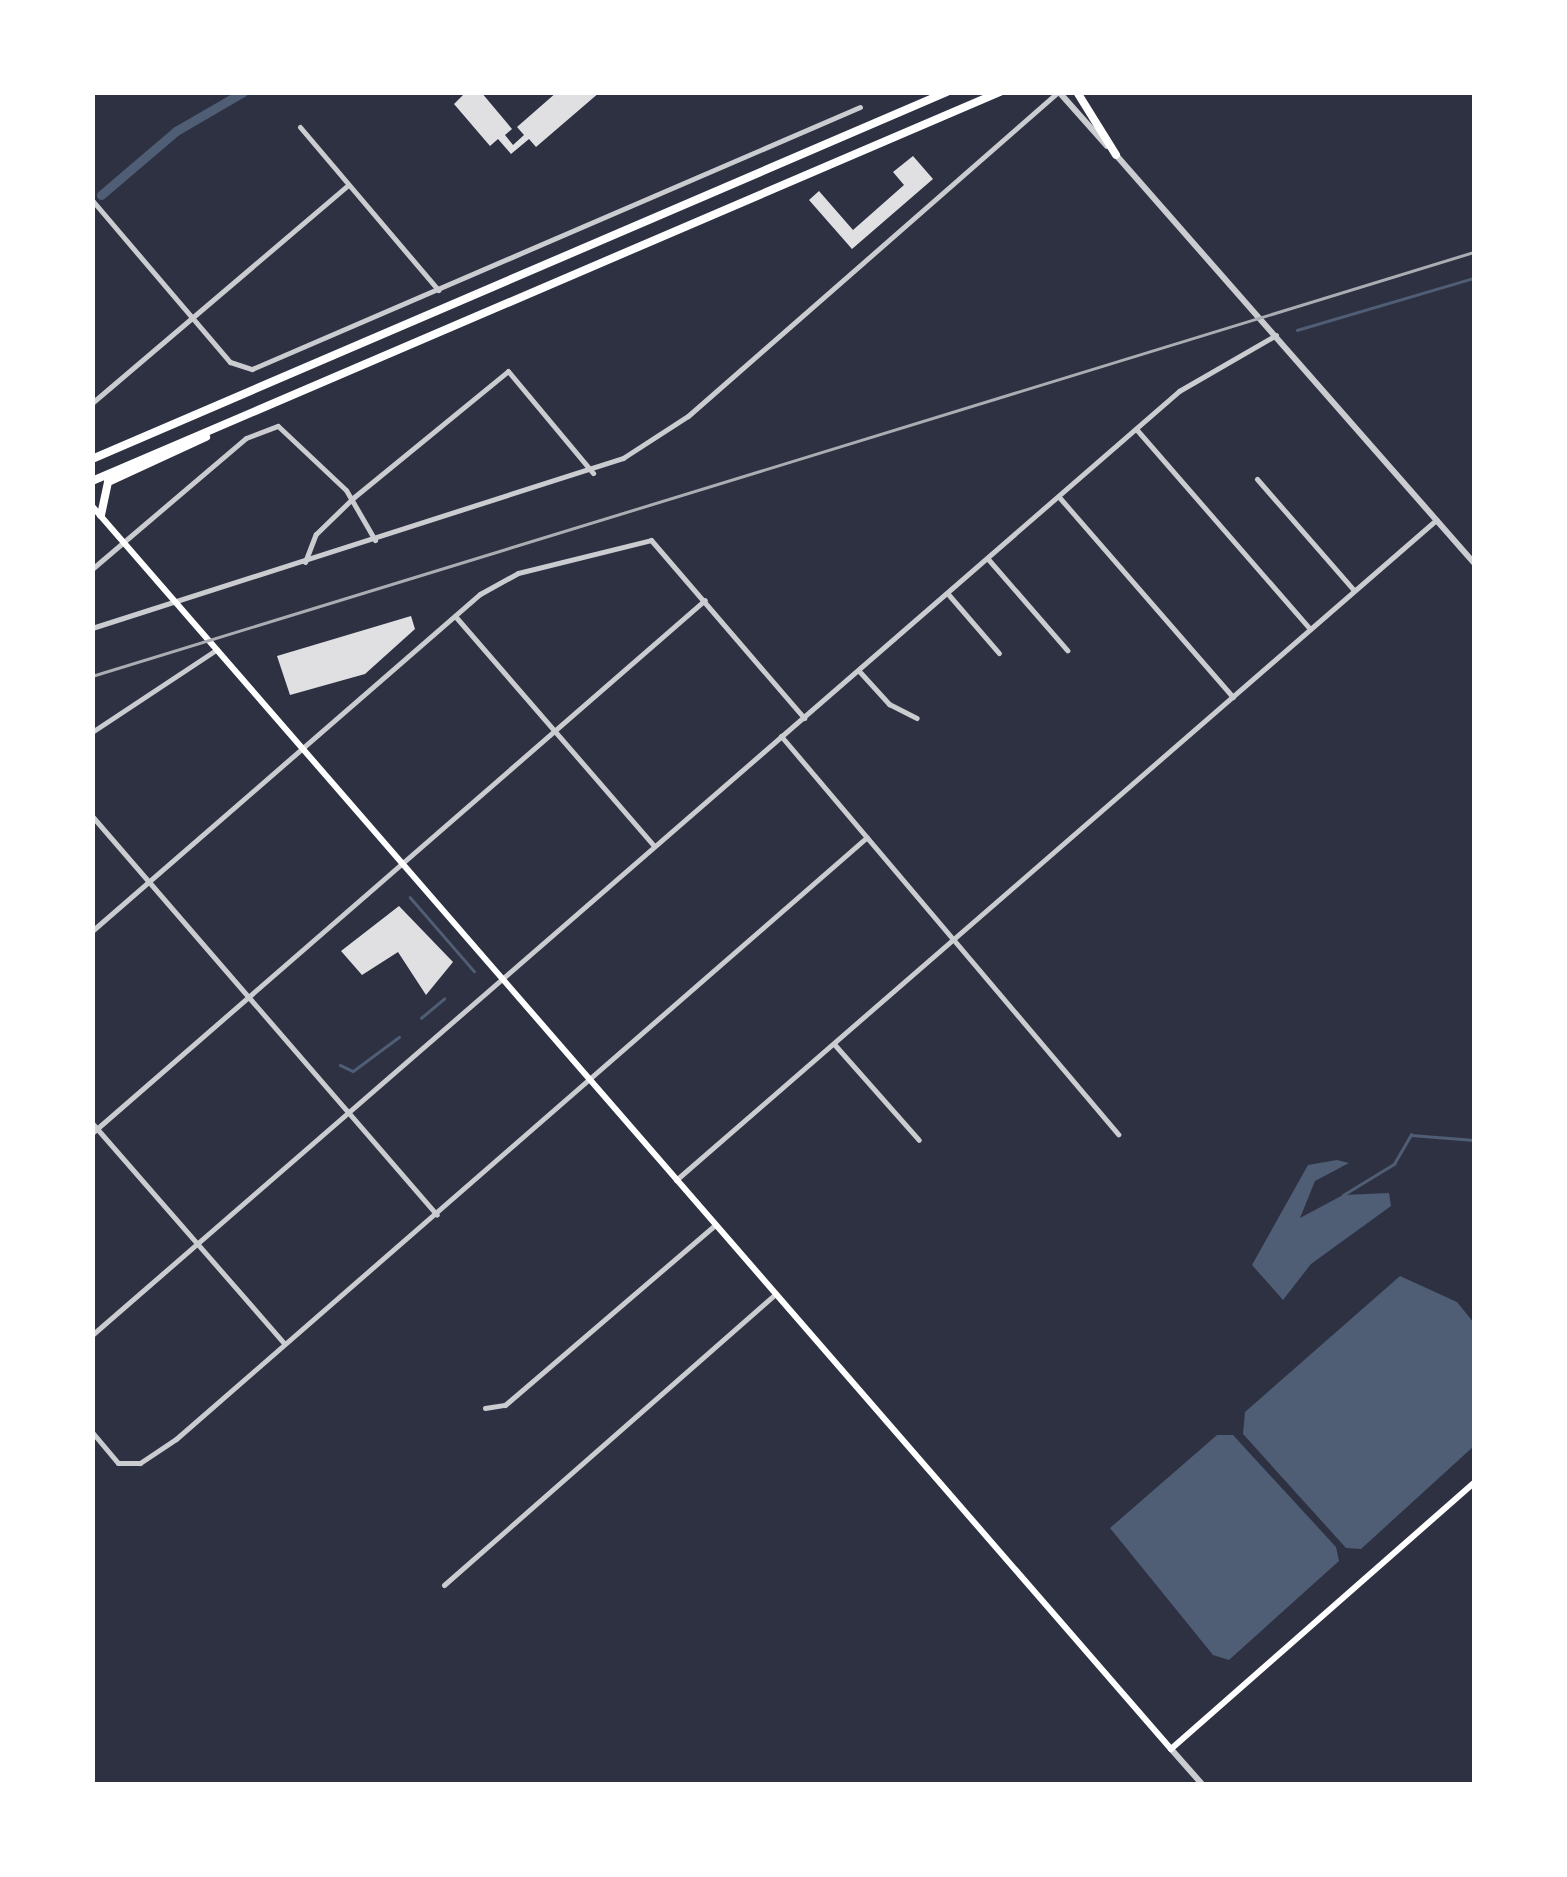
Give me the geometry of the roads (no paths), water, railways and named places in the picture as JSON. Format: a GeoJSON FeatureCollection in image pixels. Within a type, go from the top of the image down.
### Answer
{"type":"FeatureCollection","features":[{"type":"Feature","properties":{"kind":"highway"},"geometry":{"type":"LineString","coordinates":[[92,459],[948,92]]}},
{"type":"Feature","properties":{"kind":"highway"},"geometry":{"type":"LineString","coordinates":[[92,481],[1000,92]]}},
{"type":"Feature","properties":{"kind":"highway"},"geometry":{"type":"LineString","coordinates":[[1076,92],[1116,156]]}},
{"type":"Feature","properties":{"kind":"highway"},"geometry":{"type":"LineString","coordinates":[[101,516],[108,482],[219,428]]}},
{"type":"Feature","properties":{"kind":"main road"},"geometry":{"type":"LineString","coordinates":[[92,506],[1171,1749],[1474,1483]]}},
{"type":"Feature","properties":{"kind":"street"},"geometry":{"type":"LineString","coordinates":[[92,628],[593,472],[688,416],[1059,92],[1474,563]]}},
{"type":"Feature","properties":{"kind":"street"},"geometry":{"type":"LineString","coordinates":[[92,200],[96,210],[244,369],[438,290],[860,107]]}},
{"type":"Feature","properties":{"kind":"street"},"geometry":{"type":"LineString","coordinates":[[300,127],[438,290]]}},
{"type":"Feature","properties":{"kind":"street"},"geometry":{"type":"LineString","coordinates":[[92,402],[347,186]]}},
{"type":"Feature","properties":{"kind":"street"},"geometry":{"type":"LineString","coordinates":[[92,1335],[1136,429],[1212,365],[1276,335]]}},
{"type":"Feature","properties":{"kind":"street"},"geometry":{"type":"LineString","coordinates":[[305,562],[316,534],[353,498],[508,372],[593,472]]}},
{"type":"Feature","properties":{"kind":"street"},"geometry":{"type":"LineString","coordinates":[[92,569],[246,438],[274,426],[288,426],[353,498],[375,540]]}},
{"type":"Feature","properties":{"kind":"street"},"geometry":{"type":"LineString","coordinates":[[1136,429],[1309,628]]}},
{"type":"Feature","properties":{"kind":"street"},"geometry":{"type":"LineString","coordinates":[[1257,479],[1353,589]]}},
{"type":"Feature","properties":{"kind":"street"},"geometry":{"type":"LineString","coordinates":[[1058,498],[1233,697]]}},
{"type":"Feature","properties":{"kind":"street"},"geometry":{"type":"LineString","coordinates":[[676,1181],[1436,520]]}},
{"type":"Feature","properties":{"kind":"street"},"geometry":{"type":"LineString","coordinates":[[92,931],[455,616],[518,573],[652,540],[804,718]]}},
{"type":"Feature","properties":{"kind":"street"},"geometry":{"type":"LineString","coordinates":[[988,559],[1067,650]]}},
{"type":"Feature","properties":{"kind":"street"},"geometry":{"type":"LineString","coordinates":[[948,594],[999,653]]}},
{"type":"Feature","properties":{"kind":"street"},"geometry":{"type":"LineString","coordinates":[[284,1343],[94,1128],[706,600]]}},
{"type":"Feature","properties":{"kind":"street"},"geometry":{"type":"LineString","coordinates":[[455,616],[654,846]]}},
{"type":"Feature","properties":{"kind":"street"},"geometry":{"type":"LineString","coordinates":[[92,732],[216,650]]}},
{"type":"Feature","properties":{"kind":"street"},"geometry":{"type":"LineString","coordinates":[[859,671],[889,704],[917,718]]}},
{"type":"Feature","properties":{"kind":"street"},"geometry":{"type":"LineString","coordinates":[[781,736],[1118,1134]]}},
{"type":"Feature","properties":{"kind":"street"},"geometry":{"type":"LineString","coordinates":[[92,816],[437,1215]]}},
{"type":"Feature","properties":{"kind":"street"},"geometry":{"type":"LineString","coordinates":[[92,1432],[118,1463],[164,1448],[868,837]]}},
{"type":"Feature","properties":{"kind":"street"},"geometry":{"type":"LineString","coordinates":[[834,1044],[919,1140]]}},
{"type":"Feature","properties":{"kind":"street"},"geometry":{"type":"LineString","coordinates":[[485,1408],[505,1405],[714,1225]]}},
{"type":"Feature","properties":{"kind":"street"},"geometry":{"type":"LineString","coordinates":[[444,1585],[774,1295]]}},
{"type":"Feature","properties":{"kind":"street"},"geometry":{"type":"LineString","coordinates":[[1171,1749],[1202,1784]]}},
{"type":"Feature","properties":{"kind":"water"},"geometry":{"type":"Polygon","coordinates":[[[1337,1160],[1349,1163],[1315,1181],[1300,1218],[1343,1195],[1389,1193],[1391,1206],[1311,1264],[1283,1300],[1252,1265],[1308,1165],[1337,1160]]]}},
{"type":"Feature","properties":{"kind":"water"},"geometry":{"type":"Polygon","coordinates":[[[1400,1276],[1457,1302],[1474,1323],[1474,1446],[1361,1549],[1346,1548],[1243,1434],[1245,1412],[1400,1276]]]}},
{"type":"Feature","properties":{"kind":"water"},"geometry":{"type":"Polygon","coordinates":[[[1217,1435],[1233,1435],[1336,1547],[1339,1561],[1229,1660],[1213,1655],[1110,1528],[1217,1435]]]}},
{"type":"Feature","properties":{"kind":"waterway"},"geometry":{"type":"LineString","coordinates":[[101,195],[176,131],[243,92]]}},
{"type":"Feature","properties":{"kind":"waterway"},"geometry":{"type":"LineString","coordinates":[[1297,330],[1474,278]]}},
{"type":"Feature","properties":{"kind":"waterway"},"geometry":{"type":"LineString","coordinates":[[410,897],[474,971]]}},
{"type":"Feature","properties":{"kind":"waterway"},"geometry":{"type":"LineString","coordinates":[[421,1018],[444,999]]}},
{"type":"Feature","properties":{"kind":"waterway"},"geometry":{"type":"LineString","coordinates":[[340,1065],[353,1071],[399,1037]]}},
{"type":"Feature","properties":{"kind":"waterway"},"geometry":{"type":"LineString","coordinates":[[1343,1195],[1394,1164],[1411,1135],[1474,1140]]}},
{"type":"Feature","properties":{"kind":"railway"},"geometry":{"type":"LineString","coordinates":[[92,676],[1474,252]]}}]}
